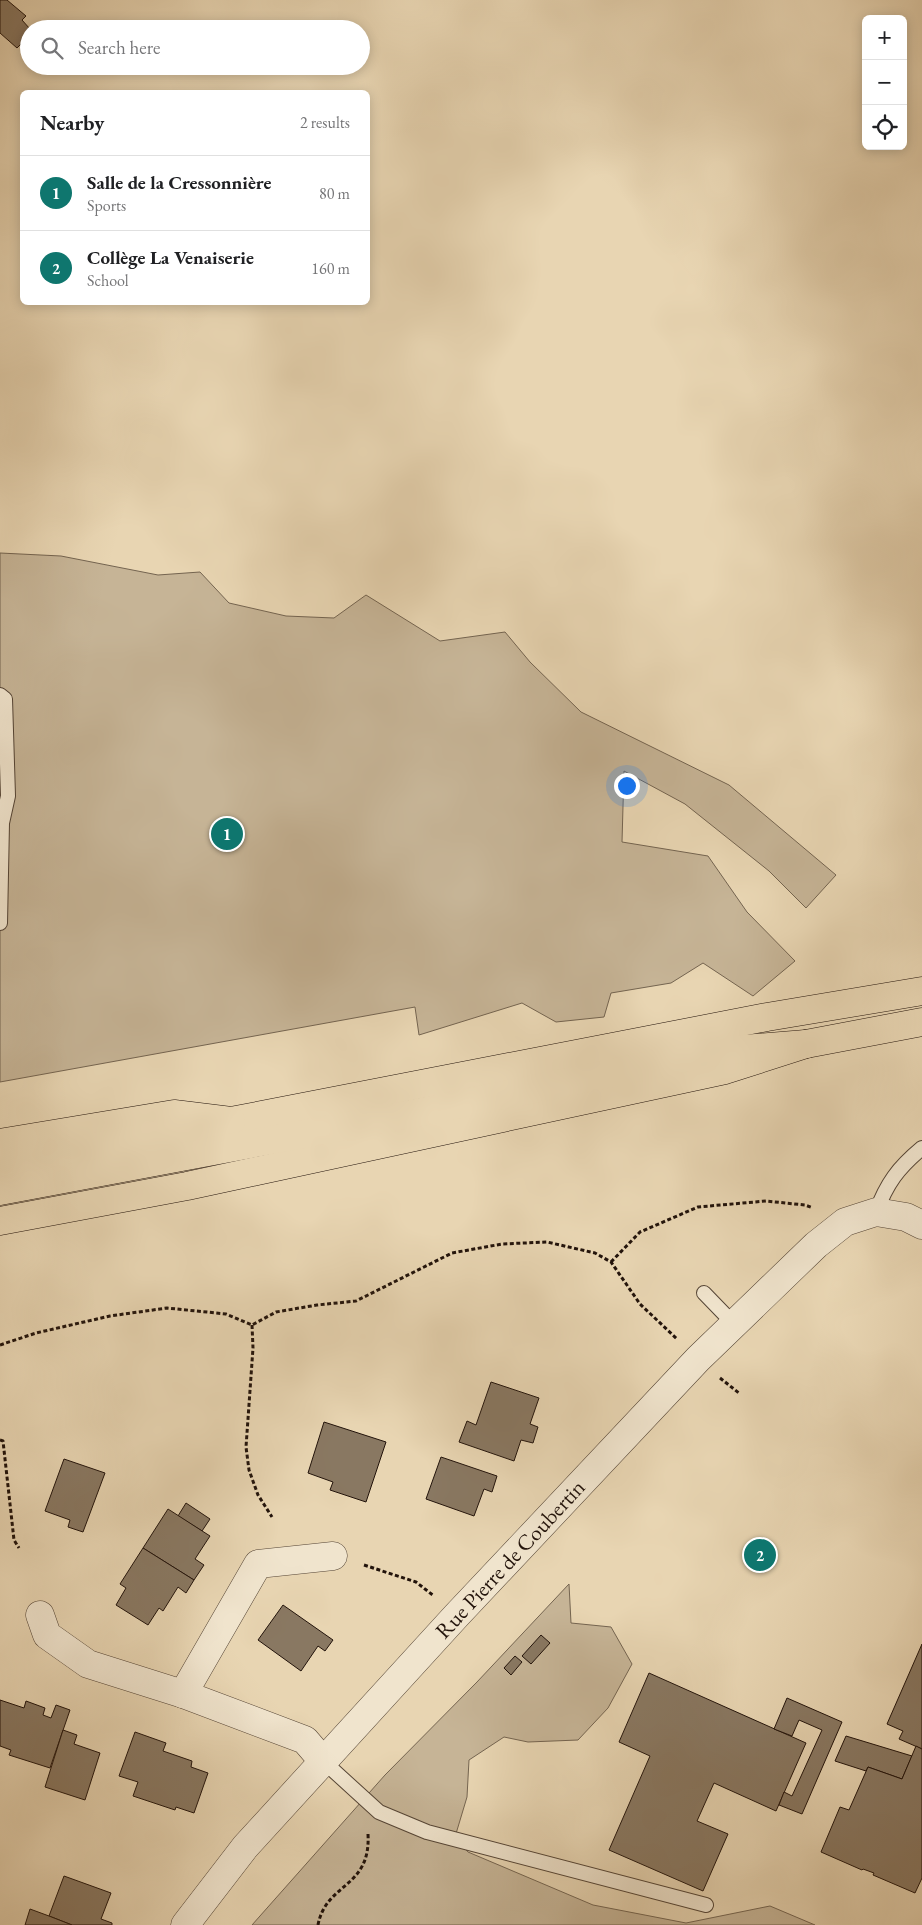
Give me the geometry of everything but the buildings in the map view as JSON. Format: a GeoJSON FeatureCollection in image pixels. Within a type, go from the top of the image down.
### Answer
{"type":"FeatureCollection","features":[{"type":"Feature","properties":{"kind":"main road"},"geometry":{"type":"LineString","coordinates":[[0,1166],[767,1017],[922,991]]}},
{"type":"Feature","properties":{"kind":"main road"},"geometry":{"type":"LineString","coordinates":[[0,1191],[421,1112],[719,1052],[806,1044],[922,1022]]}},
{"type":"Feature","properties":{"kind":"main road"},"geometry":{"type":"LineString","coordinates":[[0,1221],[187,1186],[726,1070],[806,1044]]}},
{"type":"Feature","properties":{"kind":"main road"},"geometry":{"type":"LineString","coordinates":[[0,1143],[174,1114],[231,1121]]}},
{"type":"Feature","properties":{"kind":"street"},"geometry":{"type":"LineString","coordinates":[[876,1212],[906,1217],[922,1225]]}},
{"type":"Feature","properties":{"kind":"street","name":"Rue Pierre de Coubertin"},"geometry":{"type":"LineString","coordinates":[[185,1925],[245,1847],[462,1609],[697,1358],[816,1245],[845,1222],[876,1212]]}},
{"type":"Feature","properties":{"kind":"street"},"geometry":{"type":"LineString","coordinates":[[183,1694],[258,1564],[333,1556]]}},
{"type":"Feature","properties":{"kind":"street"},"geometry":{"type":"LineString","coordinates":[[40,1615],[47,1635],[88,1664],[183,1694],[305,1740],[323,1761]]}},
{"type":"Feature","properties":{"kind":"lane"},"geometry":{"type":"LineString","coordinates":[[0,695],[5,699],[8,796],[1,822],[0,923]]}},
{"type":"Feature","properties":{"kind":"lane"},"geometry":{"type":"LineString","coordinates":[[876,1212],[884,1193],[896,1173],[922,1148]]}},
{"type":"Feature","properties":{"kind":"lane"},"geometry":{"type":"LineString","coordinates":[[704,1292],[734,1324]]}},
{"type":"Feature","properties":{"kind":"lane"},"geometry":{"type":"LineString","coordinates":[[323,1761],[379,1812],[427,1832],[706,1905]]}},
{"type":"Feature","properties":{"kind":"path"},"geometry":{"type":"LineString","coordinates":[[611,1262],[640,1232],[698,1207],[766,1201],[805,1205],[819,1210]]}},
{"type":"Feature","properties":{"kind":"path"},"geometry":{"type":"LineString","coordinates":[[252,1325],[276,1312],[356,1301],[452,1253],[502,1244],[547,1242],[596,1253],[611,1262],[640,1304],[697,1358],[738,1393]]}},
{"type":"Feature","properties":{"kind":"path"},"geometry":{"type":"LineString","coordinates":[[0,1345],[36,1333],[110,1316],[167,1308],[226,1314],[252,1325]]}},
{"type":"Feature","properties":{"kind":"path"},"geometry":{"type":"LineString","coordinates":[[252,1325],[247,1455],[249,1470],[258,1495],[272,1517]]}},
{"type":"Feature","properties":{"kind":"path"},"geometry":{"type":"LineString","coordinates":[[0,1440],[3,1441],[14,1540],[19,1548]]}},
{"type":"Feature","properties":{"kind":"path"},"geometry":{"type":"LineString","coordinates":[[364,1565],[416,1582],[441,1601]]}},
{"type":"Feature","properties":{"kind":"path"},"geometry":{"type":"LineString","coordinates":[[318,1925],[328,1903],[359,1874],[365,1863],[369,1849],[367,1828]]}},
{"type":"Feature","properties":{"kind":"shaded area"},"geometry":{"type":"Polygon","coordinates":[[[0,553],[61,556],[158,575],[200,572],[229,603],[286,616],[334,618],[366,595],[440,641],[505,632],[530,662],[581,712],[729,785],[836,875],[806,908],[769,871],[685,804],[624,771],[622,842],[708,856],[747,912],[795,961],[753,996],[703,963],[671,983],[611,993],[604,1017],[556,1022],[522,1003],[419,1035],[415,1007],[0,1082],[0,553]]]}},
{"type":"Feature","properties":{"kind":"shaded area"},"geometry":{"type":"Polygon","coordinates":[[[569,1584],[571,1623],[611,1627],[632,1664],[608,1708],[578,1740],[528,1742],[504,1737],[469,1760],[467,1797],[455,1837],[468,1852],[593,1905],[686,1923],[770,1906],[815,1925],[252,1925],[385,1775],[477,1682],[569,1584]]]}},
{"type":"Feature","properties":{"kind":"place","name":"Salle de la Cressonnière"},"geometry":{"type":"Point","coordinates":[227,834]}},
{"type":"Feature","properties":{"kind":"place","name":"Collège La Venaiserie"},"geometry":{"type":"Point","coordinates":[760,1555]}}]}
